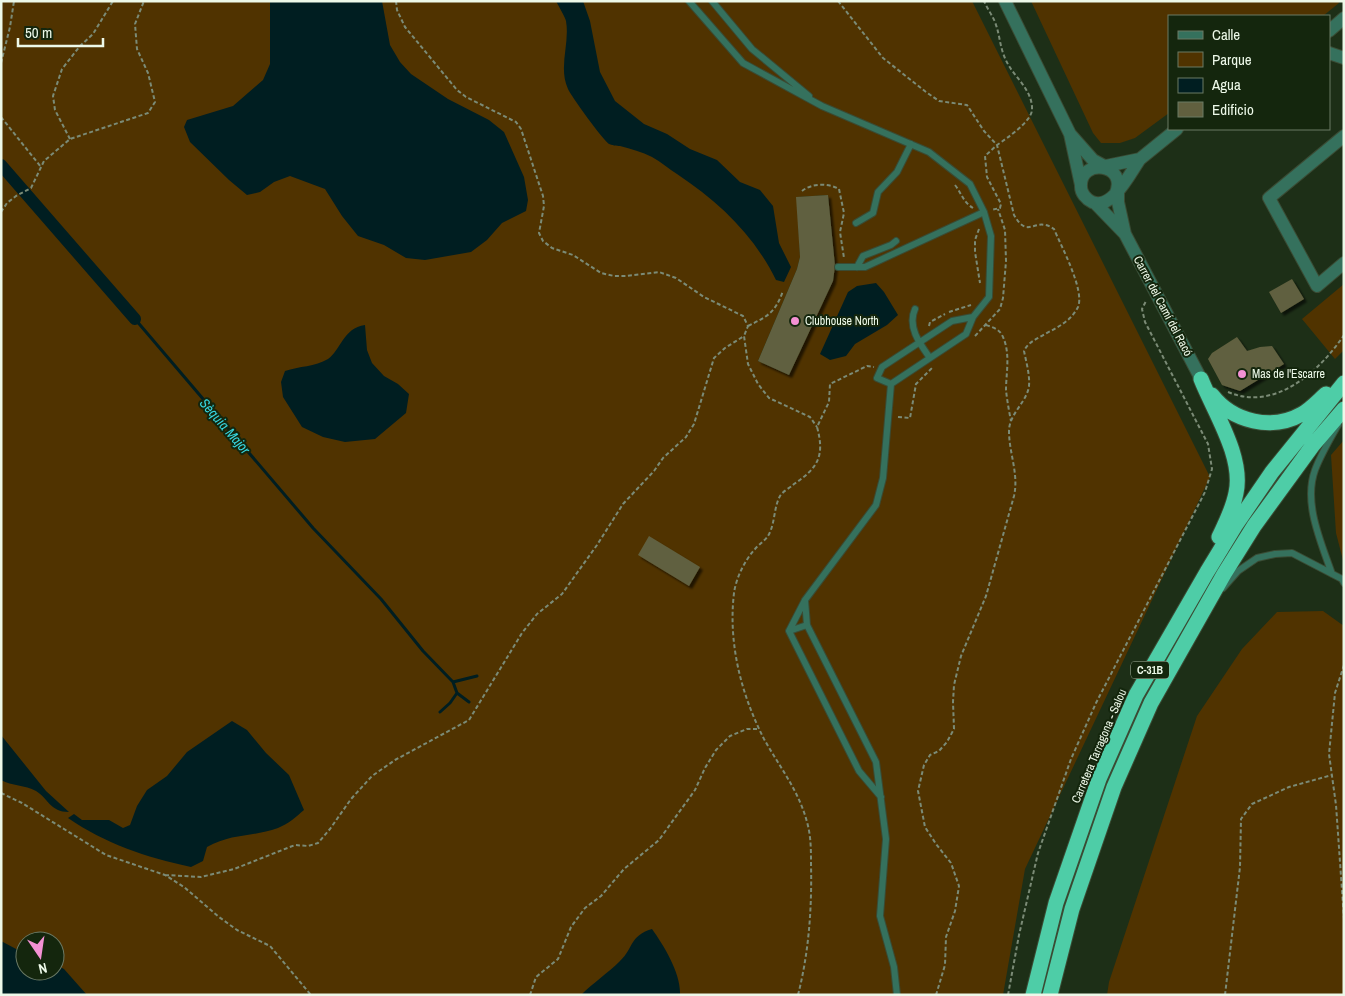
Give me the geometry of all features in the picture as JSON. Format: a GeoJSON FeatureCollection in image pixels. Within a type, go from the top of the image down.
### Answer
{"type":"FeatureCollection","features":[{"type":"Feature","properties":{"kind":"highway"},"geometry":{"type":"LineString","coordinates":[[1201,379],[1219,405],[1229,412],[1249,420],[1267,422],[1284,421],[1304,413],[1344,378]]}},
{"type":"Feature","properties":{"kind":"highway"},"geometry":{"type":"LineString","coordinates":[[1174,630],[1182,598],[1219,537],[1231,511],[1238,487],[1238,476],[1230,446],[1201,379]]}},
{"type":"Feature","properties":{"kind":"highway","name":"Carretera Tarragona - Salou"},"geometry":{"type":"LineString","coordinates":[[1034,995],[1056,903],[1099,779],[1136,695],[1207,572],[1256,495],[1272,472],[1344,383]]}},
{"type":"Feature","properties":{"kind":"highway","name":"C-31B"},"geometry":{"type":"LineString","coordinates":[[1050,995],[1072,909],[1114,787],[1151,704],[1204,609],[1254,526],[1313,445],[1344,409]]}},
{"type":"Feature","properties":{"kind":"street"},"geometry":{"type":"LineString","coordinates":[[1005,1],[1070,134],[1085,197],[1094,203],[1106,202],[1140,159],[1176,130]]}},
{"type":"Feature","properties":{"kind":"street"},"geometry":{"type":"LineString","coordinates":[[1330,29],[1344,18]]}},
{"type":"Feature","properties":{"kind":"street"},"geometry":{"type":"LineString","coordinates":[[1330,53],[1344,58]]}},
{"type":"Feature","properties":{"kind":"street"},"geometry":{"type":"LineString","coordinates":[[1070,134],[1093,160],[1116,178],[1117,190]]}},
{"type":"Feature","properties":{"kind":"street"},"geometry":{"type":"LineString","coordinates":[[1344,136],[1269,198],[1317,286],[1344,263]]}},
{"type":"Feature","properties":{"kind":"street"},"geometry":{"type":"LineString","coordinates":[[1081,186],[1084,174],[1089,170],[1140,159]]}},
{"type":"Feature","properties":{"kind":"street","name":"Carrer del Camí del Racó"},"geometry":{"type":"LineString","coordinates":[[1117,190],[1125,234],[1201,379]]}},
{"type":"Feature","properties":{"kind":"street","name":"Carrer del Camí del Racó"},"geometry":{"type":"LineString","coordinates":[[1094,203],[1125,234]]}},
{"type":"Feature","properties":{"kind":"lane"},"geometry":{"type":"LineString","coordinates":[[689,1],[743,63],[822,106],[929,152],[970,184],[984,212],[991,236],[989,298],[973,317],[966,334],[891,384]]}},
{"type":"Feature","properties":{"kind":"lane"},"geometry":{"type":"LineString","coordinates":[[712,1],[752,49],[822,106]]}},
{"type":"Feature","properties":{"kind":"lane"},"geometry":{"type":"LineString","coordinates":[[856,223],[873,213],[878,192],[898,172],[911,144]]}},
{"type":"Feature","properties":{"kind":"lane"},"geometry":{"type":"LineString","coordinates":[[838,268],[865,267],[984,212]]}},
{"type":"Feature","properties":{"kind":"lane"},"geometry":{"type":"LineString","coordinates":[[857,267],[863,256],[891,245],[896,241]]}},
{"type":"Feature","properties":{"kind":"lane"},"geometry":{"type":"LineString","coordinates":[[915,310],[912,316],[914,333],[930,358]]}},
{"type":"Feature","properties":{"kind":"lane"},"geometry":{"type":"LineString","coordinates":[[891,384],[877,378],[882,367],[952,321],[973,317]]}},
{"type":"Feature","properties":{"kind":"lane"},"geometry":{"type":"LineString","coordinates":[[789,631],[805,600],[876,505],[883,478],[891,384]]}},
{"type":"Feature","properties":{"kind":"lane"},"geometry":{"type":"LineString","coordinates":[[1332,574],[1321,542],[1310,498],[1315,471],[1344,413]]}},
{"type":"Feature","properties":{"kind":"lane"},"geometry":{"type":"LineString","coordinates":[[1204,609],[1238,571],[1257,558],[1275,554],[1292,553],[1342,579],[1344,583]]}},
{"type":"Feature","properties":{"kind":"lane"},"geometry":{"type":"LineString","coordinates":[[805,600],[807,625],[876,762],[886,839],[880,916],[894,967],[897,995]]}},
{"type":"Feature","properties":{"kind":"lane"},"geometry":{"type":"LineString","coordinates":[[789,631],[807,625]]}},
{"type":"Feature","properties":{"kind":"lane"},"geometry":{"type":"LineString","coordinates":[[789,631],[859,771],[881,797]]}},
{"type":"Feature","properties":{"kind":"path"},"geometry":{"type":"LineString","coordinates":[[1,63],[14,1]]}},
{"type":"Feature","properties":{"kind":"path"},"geometry":{"type":"LineString","coordinates":[[70,139],[55,110],[53,96],[62,69],[80,46],[93,34],[113,1]]}},
{"type":"Feature","properties":{"kind":"path"},"geometry":{"type":"LineString","coordinates":[[1,212],[7,203],[31,188],[44,161],[70,139],[148,113],[154,102],[148,73],[138,49],[135,24],[144,1]]}},
{"type":"Feature","properties":{"kind":"path"},"geometry":{"type":"LineString","coordinates":[[396,1],[397,10],[405,27],[457,90],[466,97],[516,122],[521,129],[543,196],[544,206],[539,233],[543,241],[552,248],[573,255],[601,273],[626,276],[659,272],[676,278],[704,297],[743,316],[748,326]]}},
{"type":"Feature","properties":{"kind":"path"},"geometry":{"type":"LineString","coordinates":[[838,1],[883,58],[938,100],[967,105],[984,130],[998,145],[1014,215],[1020,226],[1026,228],[1042,224],[1054,230],[1074,275],[1079,305],[1064,324],[1026,346],[1024,351],[1029,385],[1009,429],[1015,470],[1014,496],[986,596],[961,656],[954,685],[954,729],[947,742],[939,751],[930,755],[924,765],[918,791],[925,827],[951,863],[959,886],[955,911],[946,937],[944,965],[936,995]]}},
{"type":"Feature","properties":{"kind":"path"},"geometry":{"type":"LineString","coordinates":[[984,1],[995,23],[1000,48],[1009,66],[1021,80],[1029,97],[1032,110],[1022,125],[985,156],[987,178],[1001,204],[1000,208],[984,212]]}},
{"type":"Feature","properties":{"kind":"path"},"geometry":{"type":"LineString","coordinates":[[1,117],[41,167]]}},
{"type":"Feature","properties":{"kind":"path"},"geometry":{"type":"LineString","coordinates":[[953,182],[960,192],[963,201],[974,209],[977,216],[979,224],[975,240],[975,252],[980,286]]}},
{"type":"Feature","properties":{"kind":"path"},"geometry":{"type":"LineString","coordinates":[[802,191],[808,186],[830,184],[839,189],[844,213],[840,232],[844,260],[838,268]]}},
{"type":"Feature","properties":{"kind":"path"},"geometry":{"type":"LineString","coordinates":[[782,291],[778,306],[770,315],[748,326],[744,336],[748,364],[758,384],[770,398],[810,417],[817,427],[821,444],[817,461],[809,474],[781,494],[769,534],[746,561],[735,590],[732,618],[737,666],[751,711],[759,729],[802,805],[810,839],[812,889],[805,967],[798,995]]}},
{"type":"Feature","properties":{"kind":"path"},"geometry":{"type":"LineString","coordinates":[[1008,995],[1019,935],[1038,853],[1071,759],[1096,703],[1205,492],[1212,469],[1208,444],[1145,322],[1142,309],[1145,302],[1156,295]]}},
{"type":"Feature","properties":{"kind":"path"},"geometry":{"type":"LineString","coordinates":[[927,338],[930,322],[956,308],[971,305],[977,301]]}},
{"type":"Feature","properties":{"kind":"path"},"geometry":{"type":"LineString","coordinates":[[986,325],[998,330],[1006,347],[1006,390],[1011,424]]}},
{"type":"Feature","properties":{"kind":"path"},"geometry":{"type":"LineString","coordinates":[[1226,391],[1249,397],[1265,396],[1284,390],[1304,380],[1324,360],[1344,335]]}},
{"type":"Feature","properties":{"kind":"path"},"geometry":{"type":"LineString","coordinates":[[165,875],[201,877],[234,869],[294,845],[308,846],[318,843],[351,798],[372,776],[417,747],[469,720],[522,633],[537,614],[562,594],[623,504],[654,471],[663,458],[686,437],[694,424],[714,358],[725,348],[744,336]]}},
{"type":"Feature","properties":{"kind":"path"},"geometry":{"type":"LineString","coordinates":[[817,427],[829,402],[830,384],[867,366],[882,367]]}},
{"type":"Feature","properties":{"kind":"path"},"geometry":{"type":"LineString","coordinates":[[1344,665],[1335,693],[1330,754],[1344,919]]}},
{"type":"Feature","properties":{"kind":"path"},"geometry":{"type":"LineString","coordinates":[[530,995],[536,977],[558,959],[571,927],[585,908],[613,884],[624,869],[659,840],[695,790],[716,750],[730,736],[747,729],[759,729]]}},
{"type":"Feature","properties":{"kind":"path"},"geometry":{"type":"LineString","coordinates":[[1225,995],[1240,867],[1241,820],[1252,804],[1289,787],[1332,775]]}},
{"type":"Feature","properties":{"kind":"path"},"geometry":{"type":"LineString","coordinates":[[1,793],[22,803],[106,855],[165,875],[184,887],[236,930],[270,946],[311,995]]}},
{"type":"Feature","properties":{"kind":"green space"},"geometry":{"type":"Polygon","coordinates":[[[1,1],[972,1],[1210,477],[1025,869],[1003,995],[1,995],[1,1]],[[828,195],[797,197],[800,257],[797,269],[758,361],[789,375],[833,281],[835,266],[828,195]]]}},
{"type":"Feature","properties":{"kind":"green space"},"geometry":{"type":"Polygon","coordinates":[[[1031,1],[1338,1],[1339,3],[1324,15],[1168,15],[1168,114],[1135,138],[1120,143],[1101,143],[1093,133],[1031,1]]]}},
{"type":"Feature","properties":{"kind":"green space"},"geometry":{"type":"Polygon","coordinates":[[[1344,284],[1344,350],[1335,359],[1302,319],[1344,284]]]}},
{"type":"Feature","properties":{"kind":"green space"},"geometry":{"type":"Polygon","coordinates":[[[1344,440],[1344,564],[1336,533],[1331,455],[1344,440]]]}},
{"type":"Feature","properties":{"kind":"green space"},"geometry":{"type":"Polygon","coordinates":[[[1323,611],[1344,626],[1344,995],[1107,995],[1109,982],[1197,716],[1242,649],[1277,612],[1323,611]]]}},
{"type":"Feature","properties":{"kind":"water"},"geometry":{"type":"Polygon","coordinates":[[[270,1],[382,1],[390,45],[400,62],[411,74],[448,99],[489,120],[504,132],[524,177],[528,200],[526,211],[502,223],[487,240],[471,252],[425,260],[406,258],[384,245],[358,236],[342,216],[325,189],[290,176],[274,182],[260,192],[247,195],[190,142],[184,127],[187,120],[233,106],[263,80],[270,64],[270,1]]]}},
{"type":"Feature","properties":{"kind":"water"},"geometry":{"type":"Polygon","coordinates":[[[556,1],[583,1],[590,21],[600,72],[615,101],[644,124],[667,134],[690,149],[717,160],[740,182],[760,190],[773,206],[779,243],[791,267],[784,282],[776,280],[767,263],[746,234],[707,196],[652,157],[632,149],[609,144],[600,135],[570,93],[565,81],[566,21],[556,1]]]}},
{"type":"Feature","properties":{"kind":"water"},"geometry":{"type":"Polygon","coordinates":[[[876,283],[898,315],[887,325],[855,344],[846,356],[830,360],[820,354],[848,292],[857,286],[876,283]]]}},
{"type":"Feature","properties":{"kind":"water"},"geometry":{"type":"Polygon","coordinates":[[[365,325],[367,350],[372,363],[384,376],[398,384],[409,394],[406,413],[375,439],[345,442],[323,437],[302,427],[283,397],[281,382],[285,371],[318,364],[328,359],[352,330],[365,325]]]}},
{"type":"Feature","properties":{"kind":"water"},"geometry":{"type":"Polygon","coordinates":[[[232,721],[247,730],[266,753],[289,775],[304,810],[295,818],[269,831],[225,839],[207,847],[203,861],[191,867],[158,859],[126,848],[97,835],[68,818],[74,814],[82,820],[109,820],[123,828],[130,825],[137,806],[147,790],[167,776],[187,752],[232,721]]]}},
{"type":"Feature","properties":{"kind":"water"},"geometry":{"type":"Polygon","coordinates":[[[1,735],[46,791],[69,812],[53,807],[36,791],[1,780],[1,735]]]}},
{"type":"Feature","properties":{"kind":"water"},"geometry":{"type":"Polygon","coordinates":[[[652,929],[675,969],[680,987],[680,995],[581,995],[620,961],[639,935],[652,929]]]}},
{"type":"Feature","properties":{"kind":"water"},"geometry":{"type":"Polygon","coordinates":[[[1,941],[15,948],[15,981],[65,981],[65,970],[87,995],[1,995],[1,941]]]}},
{"type":"Feature","properties":{"kind":"building","name":"Clubhouse North"},"geometry":{"type":"Polygon","coordinates":[[[828,195],[835,266],[833,281],[789,375],[758,361],[797,269],[800,257],[796,197],[828,195]]]}},
{"type":"Feature","properties":{"kind":"building"},"geometry":{"type":"Polygon","coordinates":[[[1292,279],[1304,299],[1281,313],[1269,292],[1292,279]]]}},
{"type":"Feature","properties":{"kind":"building","name":"Mas de l'Escarre"},"geometry":{"type":"Polygon","coordinates":[[[1237,337],[1247,351],[1272,346],[1284,364],[1240,391],[1222,385],[1208,359],[1212,353],[1237,337]]]}},
{"type":"Feature","properties":{"kind":"building"},"geometry":{"type":"Polygon","coordinates":[[[649,536],[700,567],[689,586],[638,555],[649,536]]]}},
{"type":"Feature","properties":{"kind":"waterway","name":"Sèquia Major"},"geometry":{"type":"LineString","coordinates":[[1,165],[135,319]]}},
{"type":"Feature","properties":{"kind":"waterway","name":"Sèquia Major"},"geometry":{"type":"LineString","coordinates":[[135,319],[313,528],[381,599],[423,651],[453,682],[457,693],[440,712]]}},
{"type":"Feature","properties":{"kind":"waterway","name":"Sèquia Major"},"geometry":{"type":"LineString","coordinates":[[453,682],[477,676]]}},
{"type":"Feature","properties":{"kind":"waterway","name":"Sèquia Major"},"geometry":{"type":"LineString","coordinates":[[457,693],[469,702]]}},
{"type":"Feature","properties":{"kind":"place","name":"Clubhouse North"},"geometry":{"type":"Point","coordinates":[795,321]}},
{"type":"Feature","properties":{"kind":"place","name":"Mas de l'Escarre"},"geometry":{"type":"Point","coordinates":[1242,374]}}]}
